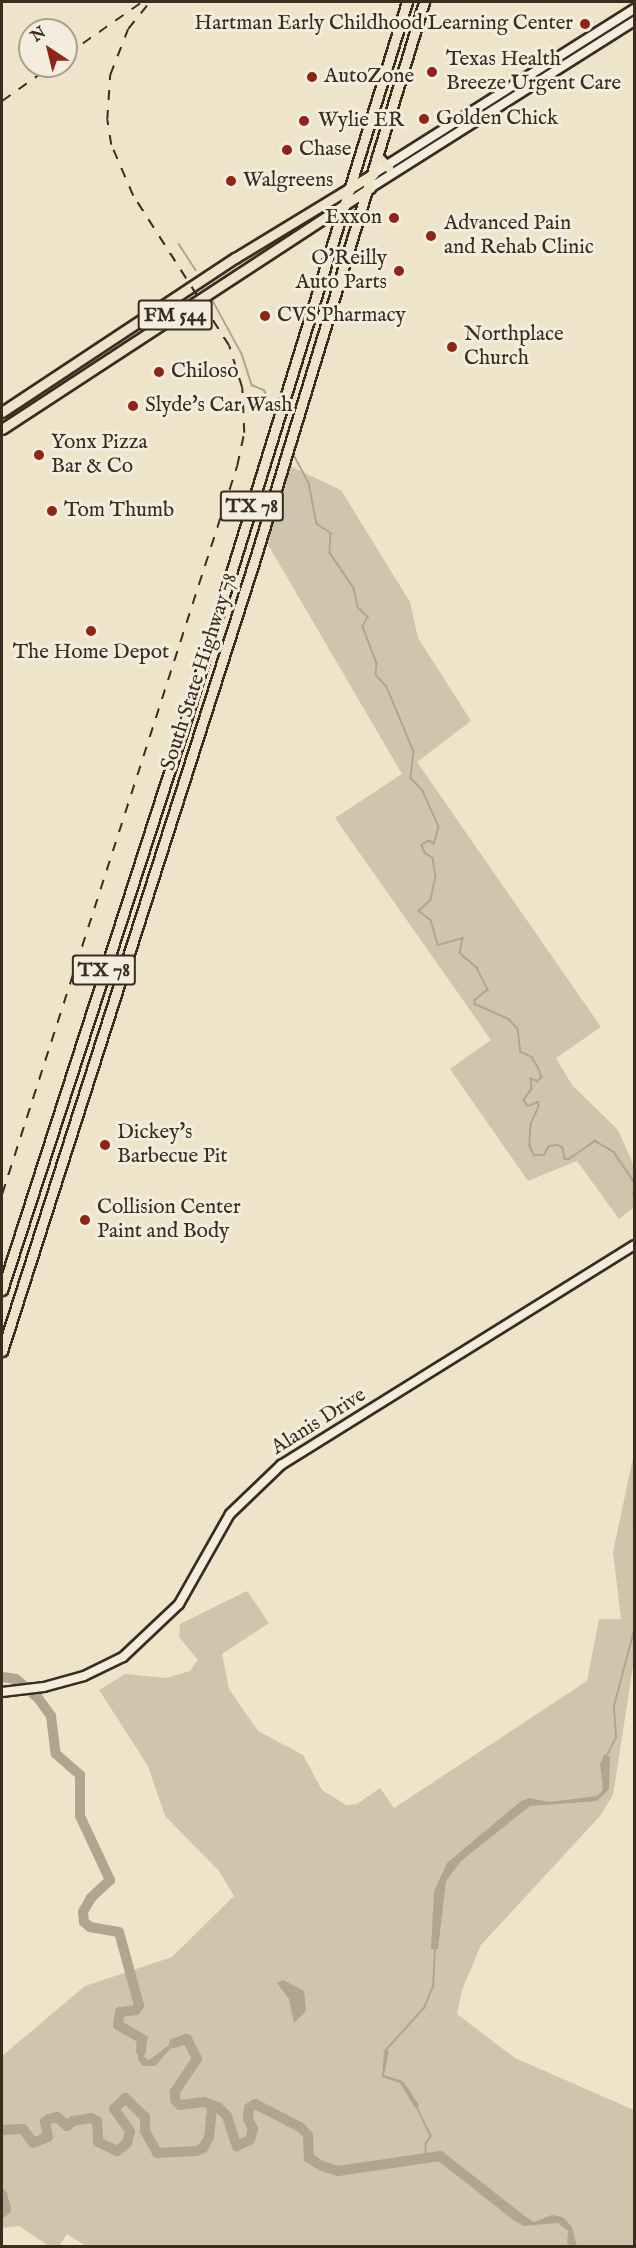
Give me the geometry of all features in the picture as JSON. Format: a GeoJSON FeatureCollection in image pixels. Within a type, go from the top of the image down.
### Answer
{"type":"FeatureCollection","features":[{"type":"Feature","properties":{"kind":"main road","name":"South State Highway 78"},"geometry":{"type":"LineString","coordinates":[[2,1290],[169,770],[407,2]]}},
{"type":"Feature","properties":{"kind":"main road","name":"South State Highway 78"},"geometry":{"type":"LineString","coordinates":[[2,1351],[187,774],[319,340],[370,188],[377,156],[424,2]]}},
{"type":"Feature","properties":{"kind":"main road"},"geometry":{"type":"LineString","coordinates":[[373,174],[464,119],[492,96],[634,9]]}},
{"type":"Feature","properties":{"kind":"main road"},"geometry":{"type":"LineString","coordinates":[[403,17],[419,23]]}},
{"type":"Feature","properties":{"kind":"main road"},"geometry":{"type":"LineString","coordinates":[[370,188],[634,21]]}},
{"type":"Feature","properties":{"kind":"main road"},"geometry":{"type":"LineString","coordinates":[[377,156],[388,167]]}},
{"type":"Feature","properties":{"kind":"main road","name":"FM 544"},"geometry":{"type":"LineString","coordinates":[[2,412],[121,333],[373,174]]}},
{"type":"Feature","properties":{"kind":"main road","name":"FM 544"},"geometry":{"type":"LineString","coordinates":[[2,429],[370,188]]}},
{"type":"Feature","properties":{"kind":"main road"},"geometry":{"type":"LineString","coordinates":[[313,224],[324,224],[335,231]]}},
{"type":"Feature","properties":{"kind":"main road"},"geometry":{"type":"LineString","coordinates":[[121,333],[129,345]]}},
{"type":"Feature","properties":{"kind":"main road"},"geometry":{"type":"LineString","coordinates":[[302,338],[319,340]]}},
{"type":"Feature","properties":{"kind":"main road"},"geometry":{"type":"LineString","coordinates":[[169,770],[187,774]]}},
{"type":"Feature","properties":{"kind":"main road","name":"Alanis Drive"},"geometry":{"type":"LineString","coordinates":[[2,1692],[44,1687],[84,1676],[123,1657],[159,1626],[179,1604],[230,1514],[281,1465],[631,1247]]}},
{"type":"Feature","properties":{"kind":"shaded area"},"geometry":{"type":"Polygon","coordinates":[[[290,466],[341,490],[410,602],[418,638],[471,721],[417,762],[601,1027],[556,1058],[572,1085],[618,1130],[634,1166],[634,1207],[619,1219],[577,1161],[528,1181],[450,1069],[491,1040],[335,818],[402,774],[267,543],[290,466]]]}},
{"type":"Feature","properties":{"kind":"shaded area"},"geometry":{"type":"Polygon","coordinates":[[[634,1453],[634,1660],[613,1795],[600,1816],[481,1945],[462,1990],[457,2014],[515,2058],[634,2110],[634,2246],[86,2246],[67,2234],[59,2246],[49,2246],[19,2226],[2,2228],[2,2056],[85,1986],[172,1957],[234,1896],[219,1871],[165,1816],[148,1766],[99,1690],[125,1674],[166,1678],[190,1671],[198,1660],[179,1637],[180,1624],[247,1591],[269,1623],[222,1654],[229,1689],[258,1731],[303,1755],[322,1790],[346,1805],[357,1804],[380,1788],[394,1808],[587,1681],[599,1619],[621,1619],[613,1552],[634,1453]]]}},
{"type":"Feature","properties":{"kind":"shaded area"},"geometry":{"type":"Polygon","coordinates":[[[604,1754],[610,1757],[609,1789],[597,1801],[530,1806],[461,1861],[446,1881],[438,1949],[431,1949],[434,1891],[447,1863],[521,1801],[529,1798],[549,1802],[597,1796],[603,1790],[600,1764],[604,1754]]]}},
{"type":"Feature","properties":{"kind":"shaded area"},"geometry":{"type":"Polygon","coordinates":[[[283,1980],[304,1991],[306,2011],[294,2023],[289,1999],[277,1983],[283,1980]]]}},
{"type":"Feature","properties":{"kind":"shaded area"},"geometry":{"type":"Polygon","coordinates":[[[185,2033],[187,2039],[172,2047],[155,2066],[143,2066],[138,2060],[138,2040],[148,2036],[144,2057],[149,2060],[185,2033]]]}},
{"type":"Feature","properties":{"kind":"shaded area"},"geometry":{"type":"Polygon","coordinates":[[[384,2050],[389,2051],[384,2075],[403,2081],[419,2105],[415,2108],[400,2083],[382,2077],[384,2050]]]}},
{"type":"Feature","properties":{"kind":"shaded area"},"geometry":{"type":"Polygon","coordinates":[[[512,2208],[534,2222],[552,2215],[563,2217],[572,2227],[577,2246],[567,2244],[568,2231],[558,2223],[523,2226],[506,2214],[512,2208]]]}},
{"type":"Feature","properties":{"kind":"waterway"},"geometry":{"type":"LineString","coordinates":[[179,244],[196,270]]}},
{"type":"Feature","properties":{"kind":"waterway"},"geometry":{"type":"LineString","coordinates":[[212,299],[242,354],[252,385],[264,390],[275,408]]}},
{"type":"Feature","properties":{"kind":"waterway"},"geometry":{"type":"LineString","coordinates":[[293,453],[309,483],[317,524],[331,533],[330,553],[354,588],[358,607],[368,617],[363,627],[377,663],[376,675],[387,687],[414,752],[411,778],[423,791],[439,827],[434,844],[429,841],[422,845],[425,853],[433,858],[436,876],[431,900],[419,911],[431,920],[438,945],[463,938],[460,953],[477,968],[488,990],[475,1000],[475,1004],[509,1019],[518,1029],[521,1052],[532,1057],[538,1067],[542,1077],[538,1082],[531,1079],[532,1089],[524,1100],[528,1106],[538,1102],[539,1107],[531,1124],[530,1146],[534,1155],[544,1155],[549,1146],[558,1145],[563,1148],[565,1159],[569,1159],[595,1141],[614,1152],[634,1182]]}},
{"type":"Feature","properties":{"kind":"waterway"},"geometry":{"type":"LineString","coordinates":[[607,1755],[616,1737],[614,1706],[634,1631]]}},
{"type":"Feature","properties":{"kind":"waterway"},"geometry":{"type":"LineString","coordinates":[[2,1677],[16,1679],[38,1698],[51,1716],[56,1754],[80,1775],[80,1816],[110,1880],[91,1898],[83,1912],[84,1922],[90,1927],[119,1932],[139,2005],[136,2010],[120,2012],[118,2025],[142,2039],[141,2051]]}},
{"type":"Feature","properties":{"kind":"waterway"},"geometry":{"type":"LineString","coordinates":[[386,2050],[424,2008],[433,1987],[435,1949]]}},
{"type":"Feature","properties":{"kind":"waterway"},"geometry":{"type":"LineString","coordinates":[[174,2043],[187,2039],[197,2059],[175,2092],[175,2100],[180,2105],[204,2102],[218,2107],[227,2116],[237,2146],[250,2140],[253,2129],[248,2119],[249,2108],[255,2104],[300,2127],[308,2135],[309,2158],[322,2166],[338,2171],[440,2156],[519,2218]]}},
{"type":"Feature","properties":{"kind":"waterway"},"geometry":{"type":"LineString","coordinates":[[2,2130],[23,2129],[33,2143],[48,2137],[45,2122],[49,2119],[57,2117],[67,2126],[73,2121],[91,2118],[97,2121],[98,2142],[117,2151],[127,2143],[130,2131],[114,2109],[125,2098],[145,2117],[145,2131],[157,2153],[196,2151],[203,2148],[209,2137],[212,2106]]}},
{"type":"Feature","properties":{"kind":"waterway"},"geometry":{"type":"LineString","coordinates":[[416,2105],[431,2136],[426,2144],[426,2157]]}},
{"type":"Feature","properties":{"kind":"waterway"},"geometry":{"type":"LineString","coordinates":[[2,2194],[6,2209],[2,2213]]}},
{"type":"Feature","properties":{"kind":"railway"},"geometry":{"type":"LineString","coordinates":[[78,47],[142,2]]}},
{"type":"Feature","properties":{"kind":"railway"},"geometry":{"type":"LineString","coordinates":[[2,1194],[237,466],[244,433],[242,388],[229,346],[133,196],[111,145],[107,120],[110,75],[128,29],[150,2]]}},
{"type":"Feature","properties":{"kind":"railway"},"geometry":{"type":"LineString","coordinates":[[2,101],[34,78]]}},
{"type":"Feature","properties":{"kind":"place","name":"Hartman Early Childhood Learning Center"},"geometry":{"type":"Point","coordinates":[585,24]}},
{"type":"Feature","properties":{"kind":"place","name":"Texas Health Breeze Urgent Care"},"geometry":{"type":"Point","coordinates":[432,72]}},
{"type":"Feature","properties":{"kind":"place","name":"AutoZone"},"geometry":{"type":"Point","coordinates":[312,77]}},
{"type":"Feature","properties":{"kind":"place","name":"Golden Chick"},"geometry":{"type":"Point","coordinates":[424,119]}},
{"type":"Feature","properties":{"kind":"place","name":"Wylie ER"},"geometry":{"type":"Point","coordinates":[304,121]}},
{"type":"Feature","properties":{"kind":"place","name":"Chase"},"geometry":{"type":"Point","coordinates":[287,150]}},
{"type":"Feature","properties":{"kind":"place","name":"Walgreens"},"geometry":{"type":"Point","coordinates":[231,181]}},
{"type":"Feature","properties":{"kind":"place","name":"Exxon"},"geometry":{"type":"Point","coordinates":[394,218]}},
{"type":"Feature","properties":{"kind":"place","name":"Advanced Pain and Rehab Clinic"},"geometry":{"type":"Point","coordinates":[431,236]}},
{"type":"Feature","properties":{"kind":"place","name":"O'Reilly Auto Parts"},"geometry":{"type":"Point","coordinates":[399,271]}},
{"type":"Feature","properties":{"kind":"place","name":"CVS Pharmacy"},"geometry":{"type":"Point","coordinates":[265,316]}},
{"type":"Feature","properties":{"kind":"place","name":"Northplace Church"},"geometry":{"type":"Point","coordinates":[452,347]}},
{"type":"Feature","properties":{"kind":"place","name":"Chiloso"},"geometry":{"type":"Point","coordinates":[159,372]}},
{"type":"Feature","properties":{"kind":"place","name":"Slyde's Car Wash"},"geometry":{"type":"Point","coordinates":[133,406]}},
{"type":"Feature","properties":{"kind":"place","name":"Yonx Pizza Bar & Co"},"geometry":{"type":"Point","coordinates":[39,455]}},
{"type":"Feature","properties":{"kind":"place","name":"Tom Thumb"},"geometry":{"type":"Point","coordinates":[52,511]}},
{"type":"Feature","properties":{"kind":"place","name":"The Home Depot"},"geometry":{"type":"Point","coordinates":[91,631]}},
{"type":"Feature","properties":{"kind":"place","name":"Dickey's Barbecue Pit"},"geometry":{"type":"Point","coordinates":[105,1145]}},
{"type":"Feature","properties":{"kind":"place","name":"Collision Center Paint and Body"},"geometry":{"type":"Point","coordinates":[85,1220]}}]}
